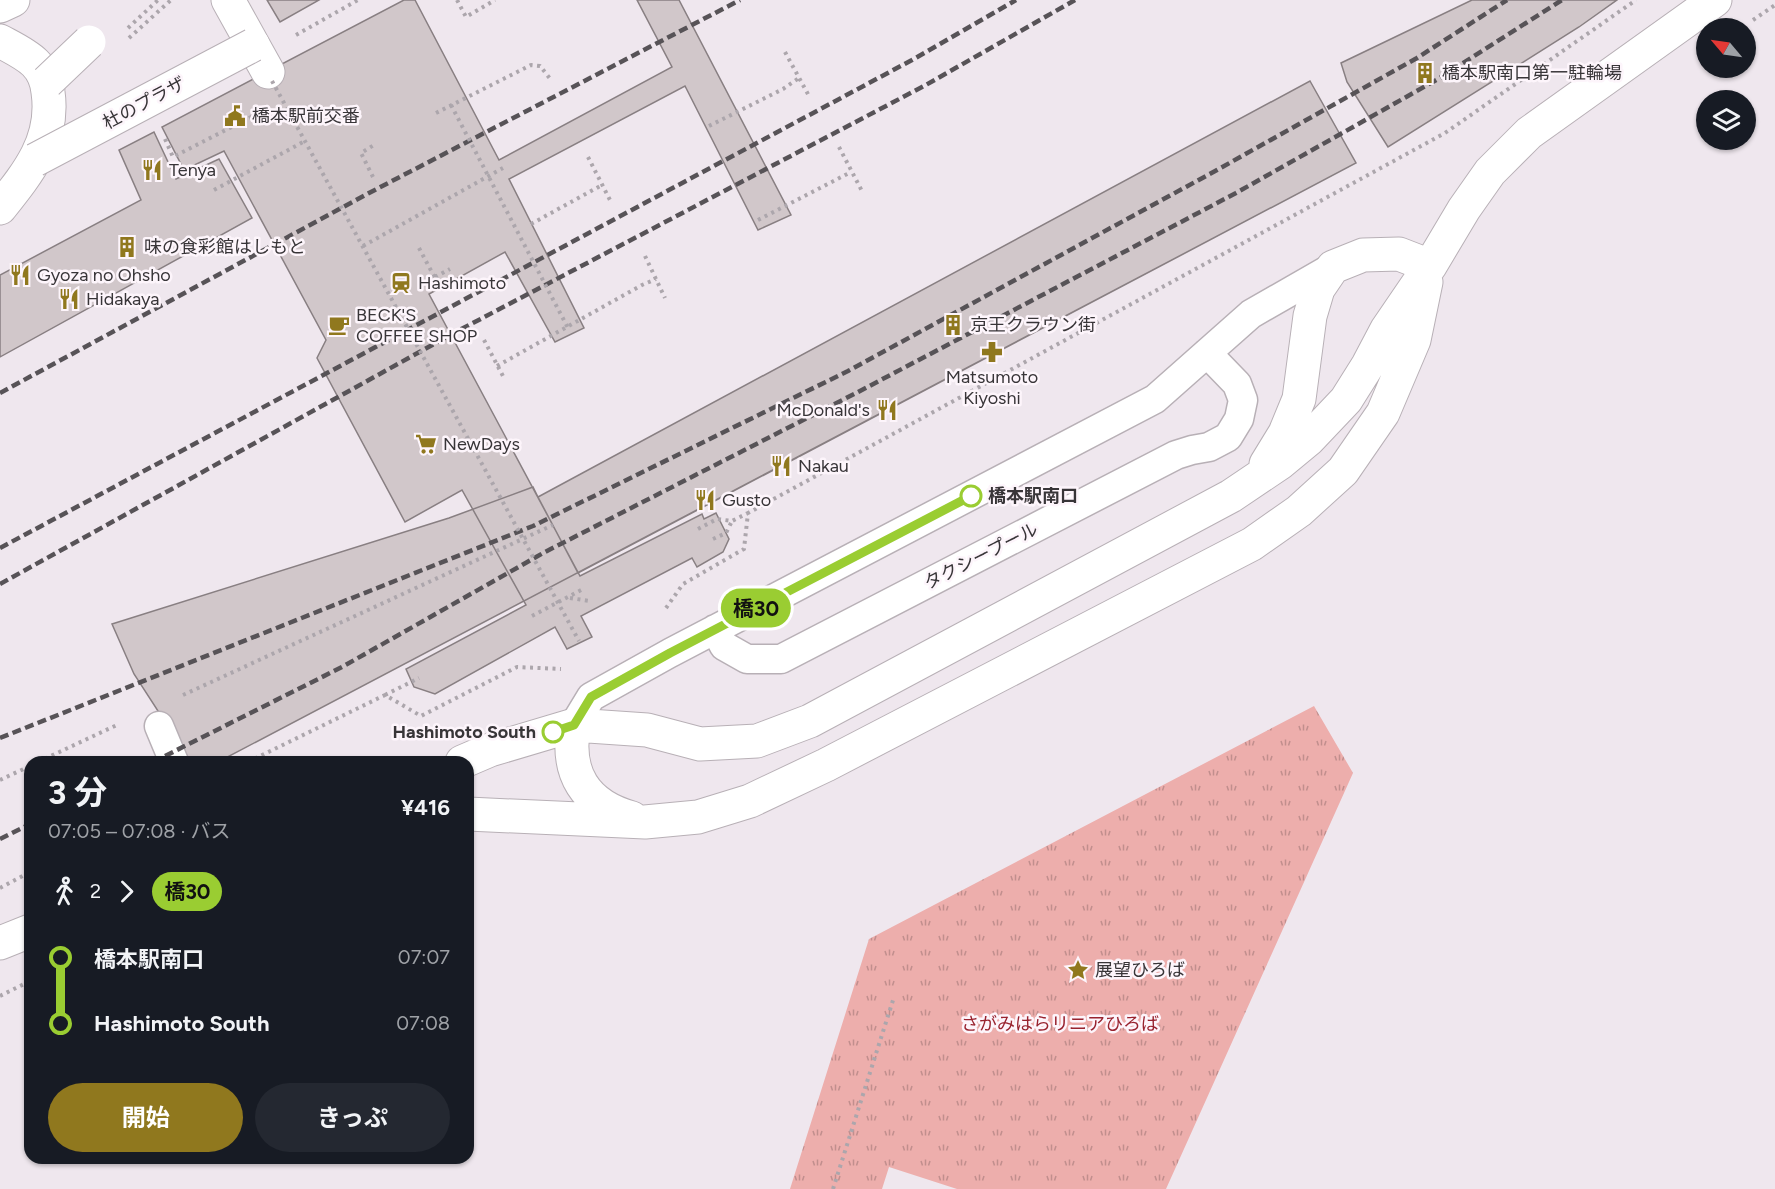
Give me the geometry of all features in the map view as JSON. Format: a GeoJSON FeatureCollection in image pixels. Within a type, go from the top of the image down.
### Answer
{"type":"FeatureCollection","features":[{"type":"Feature","properties":{"kind":"street"},"geometry":{"type":"LineString","coordinates":[[0,6],[13,0]]}},
{"type":"Feature","properties":{"kind":"street"},"geometry":{"type":"LineString","coordinates":[[228,0],[260,59]]}},
{"type":"Feature","properties":{"kind":"street"},"geometry":{"type":"LineString","coordinates":[[474,757],[574,725],[647,730],[700,744],[757,741],[810,721],[1231,496],[1280,463],[1309,439],[1346,400],[1387,329],[1490,172],[1529,133],[1715,0]]}},
{"type":"Feature","properties":{"kind":"street"},"geometry":{"type":"LineString","coordinates":[[0,41],[36,63],[47,82],[89,42]]}},
{"type":"Feature","properties":{"kind":"street","name":"杜のプラザ"},"geometry":{"type":"LineString","coordinates":[[36,160],[260,59]]}},
{"type":"Feature","properties":{"kind":"street","name":"杜のプラザ"},"geometry":{"type":"LineString","coordinates":[[0,208],[36,160],[48,130],[50,104],[47,82]]}},
{"type":"Feature","properties":{"kind":"street"},"geometry":{"type":"LineString","coordinates":[[1251,483],[1272,458],[1286,433],[1299,399],[1310,316],[1318,289],[1333,267],[1363,255],[1399,254],[1430,266]]}},
{"type":"Feature","properties":{"kind":"street"},"geometry":{"type":"LineString","coordinates":[[474,814],[645,822],[698,817],[750,801],[826,765],[1252,544],[1299,512],[1343,471],[1383,413],[1414,340],[1430,266]]}},
{"type":"Feature","properties":{"kind":"street"},"geometry":{"type":"LineString","coordinates":[[574,725],[570,746],[574,768],[584,789],[605,807],[623,816],[645,822]]}},
{"type":"Feature","properties":{"kind":"street"},"geometry":{"type":"LineString","coordinates":[[0,943],[24,933]]}},
{"type":"Feature","properties":{"kind":"lane"},"geometry":{"type":"LineString","coordinates":[[574,725],[591,697],[715,629],[1155,399],[1251,314],[1333,267]]}},
{"type":"Feature","properties":{"kind":"lane","name":"タクシープール"},"geometry":{"type":"LineString","coordinates":[[715,629],[724,646],[747,659],[781,659],[1176,455],[1209,447],[1228,437],[1239,419],[1243,400],[1237,384],[1207,353]]}},
{"type":"Feature","properties":{"kind":"lane"},"geometry":{"type":"LineString","coordinates":[[159,726],[172,756]]}},
{"type":"Feature","properties":{"kind":"path"},"geometry":{"type":"LineString","coordinates":[[457,0],[466,17],[495,0]]}},
{"type":"Feature","properties":{"kind":"path"},"geometry":{"type":"LineString","coordinates":[[698,529],[717,519],[732,521],[748,513],[1445,133],[1636,0]]}},
{"type":"Feature","properties":{"kind":"path"},"geometry":{"type":"LineString","coordinates":[[1756,19],[1775,5]]}},
{"type":"Feature","properties":{"kind":"path"},"geometry":{"type":"LineString","coordinates":[[785,52],[809,96]]}},
{"type":"Feature","properties":{"kind":"path"},"geometry":{"type":"LineString","coordinates":[[260,59],[579,641]]}},
{"type":"Feature","properties":{"kind":"path"},"geometry":{"type":"LineString","coordinates":[[436,113],[531,64],[540,66],[552,81]]}},
{"type":"Feature","properties":{"kind":"path"},"geometry":{"type":"LineString","coordinates":[[709,126],[783,89],[799,78]]}},
{"type":"Feature","properties":{"kind":"path"},"geometry":{"type":"LineString","coordinates":[[273,106],[284,100]]}},
{"type":"Feature","properties":{"kind":"path"},"geometry":{"type":"LineString","coordinates":[[451,105],[568,328]]}},
{"type":"Feature","properties":{"kind":"path"},"geometry":{"type":"LineString","coordinates":[[183,152],[263,111]]}},
{"type":"Feature","properties":{"kind":"path"},"geometry":{"type":"LineString","coordinates":[[214,190],[305,141]]}},
{"type":"Feature","properties":{"kind":"path"},"geometry":{"type":"LineString","coordinates":[[373,177],[361,153],[374,145]]}},
{"type":"Feature","properties":{"kind":"path"},"geometry":{"type":"LineString","coordinates":[[839,147],[850,172],[863,193]]}},
{"type":"Feature","properties":{"kind":"path"},"geometry":{"type":"LineString","coordinates":[[588,157],[611,202]]}},
{"type":"Feature","properties":{"kind":"path"},"geometry":{"type":"LineString","coordinates":[[363,246],[503,168]]}},
{"type":"Feature","properties":{"kind":"path"},"geometry":{"type":"LineString","coordinates":[[758,220],[850,172]]}},
{"type":"Feature","properties":{"kind":"path"},"geometry":{"type":"LineString","coordinates":[[531,224],[602,185]]}},
{"type":"Feature","properties":{"kind":"path"},"geometry":{"type":"LineString","coordinates":[[419,248],[443,293]]}},
{"type":"Feature","properties":{"kind":"path"},"geometry":{"type":"LineString","coordinates":[[645,255],[665,298]]}},
{"type":"Feature","properties":{"kind":"path"},"geometry":{"type":"LineString","coordinates":[[435,277],[450,269]]}},
{"type":"Feature","properties":{"kind":"path"},"geometry":{"type":"LineString","coordinates":[[497,366],[656,279]]}},
{"type":"Feature","properties":{"kind":"path"},"geometry":{"type":"LineString","coordinates":[[484,339],[504,378]]}},
{"type":"Feature","properties":{"kind":"path"},"geometry":{"type":"LineString","coordinates":[[660,617],[683,584],[744,549],[748,513]]}},
{"type":"Feature","properties":{"kind":"path"},"geometry":{"type":"LineString","coordinates":[[713,539],[726,533],[732,521]]}},
{"type":"Feature","properties":{"kind":"path"},"geometry":{"type":"LineString","coordinates":[[177,698],[553,525]]}},
{"type":"Feature","properties":{"kind":"path"},"geometry":{"type":"LineString","coordinates":[[532,616],[583,589]]}},
{"type":"Feature","properties":{"kind":"path"},"geometry":{"type":"LineString","coordinates":[[568,597],[590,601]]}},
{"type":"Feature","properties":{"kind":"path"},"geometry":{"type":"LineString","coordinates":[[386,695],[420,716],[517,667],[570,669]]}},
{"type":"Feature","properties":{"kind":"path"},"geometry":{"type":"LineString","coordinates":[[260,756],[418,678]]}},
{"type":"Feature","properties":{"kind":"path"},"geometry":{"type":"LineString","coordinates":[[51,756],[125,722]]}},
{"type":"Feature","properties":{"kind":"path"},"geometry":{"type":"LineString","coordinates":[[0,780],[24,769]]}},
{"type":"Feature","properties":{"kind":"path"},"geometry":{"type":"LineString","coordinates":[[0,888],[24,875]]}},
{"type":"Feature","properties":{"kind":"path"},"geometry":{"type":"LineString","coordinates":[[0,996],[24,984]]}},
{"type":"Feature","properties":{"kind":"path"},"geometry":{"type":"LineString","coordinates":[[833,1189],[894,997]]}},
{"type":"Feature","properties":{"kind":"green space","name":"さがみはらリニアひろば"},"geometry":{"type":"Polygon","coordinates":[[[1314,706],[1353,773],[1166,1189],[957,1189],[889,1167],[882,1189],[790,1189],[869,939],[1314,706]]]}},
{"type":"Feature","properties":{"kind":"building"},"geometry":{"type":"Polygon","coordinates":[[[267,0],[319,0],[280,22],[267,0]]]}},
{"type":"Feature","properties":{"kind":"building"},"geometry":{"type":"Polygon","coordinates":[[[404,0],[415,0],[499,160],[672,67],[637,0],[679,0],[791,215],[758,230],[685,86],[509,179],[584,328],[555,342],[505,252],[429,294],[580,576],[702,514],[704,519],[716,513],[729,539],[723,552],[697,567],[692,558],[581,616],[592,637],[567,649],[555,627],[435,694],[414,687],[406,669],[526,605],[462,490],[405,522],[317,358],[326,340],[224,151],[184,170],[162,127],[404,0]]]}},
{"type":"Feature","properties":{"kind":"building","name":"橋本駅南口第一駐輪場"},"geometry":{"type":"Polygon","coordinates":[[[1472,0],[1617,0],[1579,27],[1388,147],[1347,82],[1341,63],[1472,0]]]}},
{"type":"Feature","properties":{"kind":"building","name":"京王クラウン街"},"geometry":{"type":"Polygon","coordinates":[[[1310,81],[1356,163],[229,756],[187,756],[134,674],[112,624],[449,518],[533,487],[538,497],[1310,81]]]}},
{"type":"Feature","properties":{"kind":"building","name":"京王クラウン街"},"geometry":{"type":"Polygon","coordinates":[[[1310,81],[1356,163],[578,573],[538,497],[1310,81]]]}},
{"type":"Feature","properties":{"kind":"building","name":"味の食彩館はしもと"},"geometry":{"type":"Polygon","coordinates":[[[154,132],[176,179],[219,159],[252,218],[0,357],[0,275],[141,200],[119,150],[154,132]]]}},
{"type":"Feature","properties":{"kind":"railway"},"geometry":{"type":"LineString","coordinates":[[0,393],[369,193],[740,0]]}},
{"type":"Feature","properties":{"kind":"railway"},"geometry":{"type":"LineString","coordinates":[[0,548],[912,60],[1016,0]]}},
{"type":"Feature","properties":{"kind":"railway"},"geometry":{"type":"LineString","coordinates":[[0,584],[452,334],[924,86],[1075,0]]}},
{"type":"Feature","properties":{"kind":"railway"},"geometry":{"type":"LineString","coordinates":[[0,738],[533,526],[848,371],[1417,58],[1507,0]]}},
{"type":"Feature","properties":{"kind":"railway"},"geometry":{"type":"LineString","coordinates":[[165,756],[342,667],[545,552],[858,392],[1236,193],[1438,79],[1562,0]]}},
{"type":"Feature","properties":{"kind":"railway"},"geometry":{"type":"LineString","coordinates":[[0,839],[24,827]]}},
{"type":"Feature","properties":{"kind":"bus line","name":"橋30"},"geometry":{"type":"LineString","coordinates":[[553,732],[574,725],[591,697],[670,653],[971,496]]}},
{"type":"Feature","properties":{"kind":"place","name":"橋本駅南口第一駐輪場"},"geometry":{"type":"Point","coordinates":[1425,73]}},
{"type":"Feature","properties":{"kind":"place","name":"橋本駅前交番"},"geometry":{"type":"Point","coordinates":[235,116]}},
{"type":"Feature","properties":{"kind":"place","name":"Tenya"},"geometry":{"type":"Point","coordinates":[152,170]}},
{"type":"Feature","properties":{"kind":"place","name":"味の食彩館はしもと"},"geometry":{"type":"Point","coordinates":[127,247]}},
{"type":"Feature","properties":{"kind":"place","name":"Gyoza no Ohsho"},"geometry":{"type":"Point","coordinates":[20,275]}},
{"type":"Feature","properties":{"kind":"place","name":"Hashimoto"},"geometry":{"type":"Point","coordinates":[401,283]}},
{"type":"Feature","properties":{"kind":"place","name":"Hidakaya"},"geometry":{"type":"Point","coordinates":[69,299]}},
{"type":"Feature","properties":{"kind":"place","name":"BECK'S COFFEE SHOP"},"geometry":{"type":"Point","coordinates":[339,325]}},
{"type":"Feature","properties":{"kind":"place","name":"京王クラウン街"},"geometry":{"type":"Point","coordinates":[953,325]}},
{"type":"Feature","properties":{"kind":"place","name":"Matsumoto Kiyoshi"},"geometry":{"type":"Point","coordinates":[992,352]}},
{"type":"Feature","properties":{"kind":"place","name":"McDonald's"},"geometry":{"type":"Point","coordinates":[887,410]}},
{"type":"Feature","properties":{"kind":"place","name":"NewDays"},"geometry":{"type":"Point","coordinates":[426,444]}},
{"type":"Feature","properties":{"kind":"place","name":"Nakau"},"geometry":{"type":"Point","coordinates":[781,466]}},
{"type":"Feature","properties":{"kind":"place","name":"橋本駅南口"},"geometry":{"type":"Point","coordinates":[971,496]}},
{"type":"Feature","properties":{"kind":"place","name":"Gusto"},"geometry":{"type":"Point","coordinates":[705,500]}},
{"type":"Feature","properties":{"kind":"place","name":"Hashimoto South"},"geometry":{"type":"Point","coordinates":[553,732]}},
{"type":"Feature","properties":{"kind":"place","name":"展望ひろば"},"geometry":{"type":"Point","coordinates":[1078,970]}}]}
